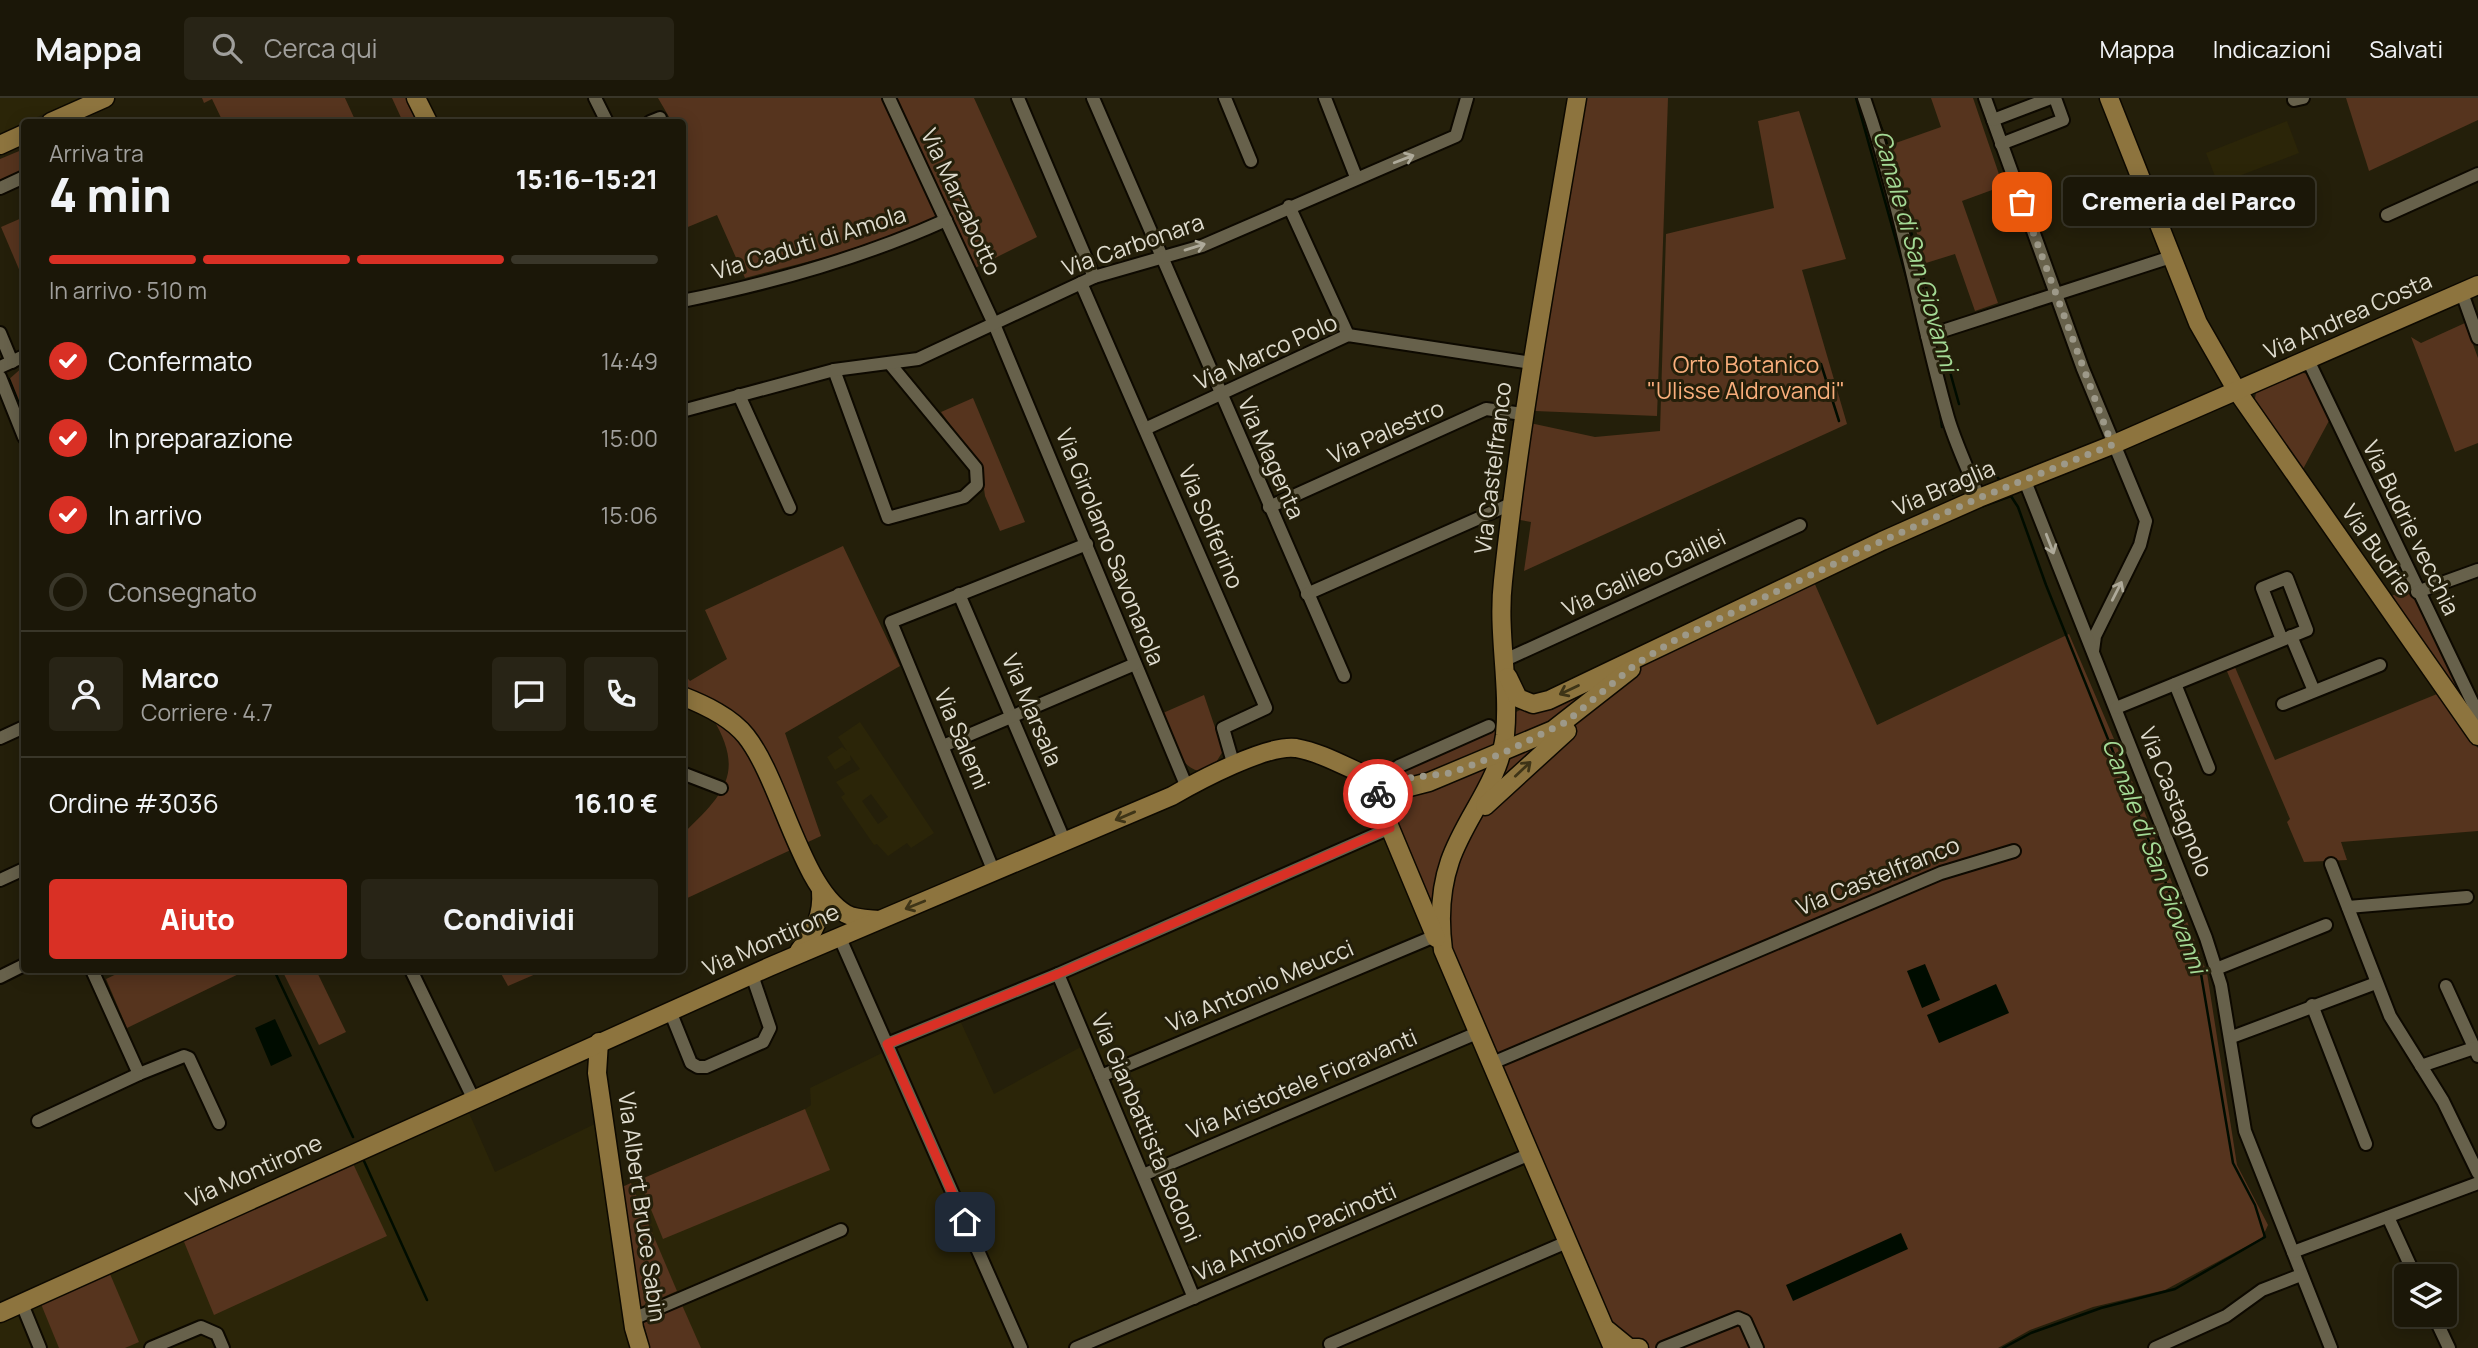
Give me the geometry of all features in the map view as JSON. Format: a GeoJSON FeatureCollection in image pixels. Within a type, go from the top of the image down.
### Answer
{"type":"FeatureCollection","features":[{"type":"Feature","properties":{"kind":"street"},"geometry":{"type":"LineString","coordinates":[[58,119],[105,98]]}},
{"type":"Feature","properties":{"kind":"street"},"geometry":{"type":"LineString","coordinates":[[416,98],[426,119]]}},
{"type":"Feature","properties":{"kind":"street"},"geometry":{"type":"LineString","coordinates":[[595,98],[606,119]]}},
{"type":"Feature","properties":{"kind":"street","name":"Via Marzabotto"},"geometry":{"type":"LineString","coordinates":[[889,98],[994,324]]}},
{"type":"Feature","properties":{"kind":"street"},"geometry":{"type":"LineString","coordinates":[[1017,98],[1094,278]]}},
{"type":"Feature","properties":{"kind":"street","name":"Via Magenta"},"geometry":{"type":"LineString","coordinates":[[1093,98],[1219,394],[1344,676]]}},
{"type":"Feature","properties":{"kind":"street"},"geometry":{"type":"LineString","coordinates":[[1226,98],[1251,161]]}},
{"type":"Feature","properties":{"kind":"street"},"geometry":{"type":"LineString","coordinates":[[1325,98],[1356,177]]}},
{"type":"Feature","properties":{"kind":"street","name":"Via Carbonara"},"geometry":{"type":"LineString","coordinates":[[686,410],[834,370],[891,365],[944,349],[1081,283],[1202,246],[1289,206],[1456,136],[1467,98]]}},
{"type":"Feature","properties":{"kind":"street","name":"Via Castelfranco"},"geometry":{"type":"LineString","coordinates":[[1439,943],[1440,905],[1450,860],[1485,793],[1501,754],[1505,734],[1503,583],[1523,414],[1577,98]]}},
{"type":"Feature","properties":{"kind":"street"},"geometry":{"type":"LineString","coordinates":[[1864,98],[1935,334],[1949,421],[1979,498]]}},
{"type":"Feature","properties":{"kind":"street"},"geometry":{"type":"LineString","coordinates":[[1985,98],[2112,445],[2146,521],[2140,545],[2095,636],[2092,654]]}},
{"type":"Feature","properties":{"kind":"street"},"geometry":{"type":"LineString","coordinates":[[1993,120],[2053,98],[2063,120],[2001,144]]}},
{"type":"Feature","properties":{"kind":"street","name":"Via Budrie"},"geometry":{"type":"LineString","coordinates":[[2109,98],[2198,323],[2237,391],[2478,736]]}},
{"type":"Feature","properties":{"kind":"street"},"geometry":{"type":"LineString","coordinates":[[0,145],[21,135]]}},
{"type":"Feature","properties":{"kind":"street"},"geometry":{"type":"LineString","coordinates":[[2388,215],[2478,174]]}},
{"type":"Feature","properties":{"kind":"street"},"geometry":{"type":"LineString","coordinates":[[0,188],[21,178]]}},
{"type":"Feature","properties":{"kind":"street"},"geometry":{"type":"LineString","coordinates":[[1289,206],[1348,335]]}},
{"type":"Feature","properties":{"kind":"street","name":"Via Caduti di Amola"},"geometry":{"type":"LineString","coordinates":[[686,301],[757,286],[894,242],[946,220]]}},
{"type":"Feature","properties":{"kind":"street"},"geometry":{"type":"LineString","coordinates":[[1935,334],[2171,257]]}},
{"type":"Feature","properties":{"kind":"street","name":"Via Solferino"},"geometry":{"type":"LineString","coordinates":[[1081,283],[1266,708],[1223,728],[1234,766]]}},
{"type":"Feature","properties":{"kind":"street"},"geometry":{"type":"LineString","coordinates":[[2470,289],[2478,338]]}},
{"type":"Feature","properties":{"kind":"street","name":"Via Andrea Costa"},"geometry":{"type":"LineString","coordinates":[[2237,391],[2470,289]]}},
{"type":"Feature","properties":{"kind":"street","name":"Via Girolamo Savonarola"},"geometry":{"type":"LineString","coordinates":[[994,324],[1186,786]]}},
{"type":"Feature","properties":{"kind":"street"},"geometry":{"type":"LineString","coordinates":[[0,333],[12,361]]}},
{"type":"Feature","properties":{"kind":"street","name":"Via Marco Polo"},"geometry":{"type":"LineString","coordinates":[[1145,429],[1348,335],[1532,363]]}},
{"type":"Feature","properties":{"kind":"street","name":"Via Budrie vecchia"},"geometry":{"type":"LineString","coordinates":[[2308,360],[2417,592],[2478,714]]}},
{"type":"Feature","properties":{"kind":"street"},"geometry":{"type":"LineString","coordinates":[[834,370],[888,518],[964,497],[977,485],[976,468],[891,365]]}},
{"type":"Feature","properties":{"kind":"street"},"geometry":{"type":"LineString","coordinates":[[0,377],[21,430]]}},
{"type":"Feature","properties":{"kind":"street","name":"Via Braglia"},"geometry":{"type":"LineString","coordinates":[[1505,663],[1512,689],[1518,698],[1533,704],[1979,498],[2237,391]]}},
{"type":"Feature","properties":{"kind":"street"},"geometry":{"type":"LineString","coordinates":[[739,395],[790,508]]}},
{"type":"Feature","properties":{"kind":"street","name":"Via Palestro"},"geometry":{"type":"LineString","coordinates":[[1269,507],[1486,410],[1523,414]]}},
{"type":"Feature","properties":{"kind":"street","name":"Via Castagnolo"},"geometry":{"type":"LineString","coordinates":[[2025,481],[2216,968],[2232,1037],[2245,1131],[2330,1348]]}},
{"type":"Feature","properties":{"kind":"street"},"geometry":{"type":"LineString","coordinates":[[1307,594],[1513,503]]}},
{"type":"Feature","properties":{"kind":"street","name":"Via Galileo Galilei"},"geometry":{"type":"LineString","coordinates":[[1505,663],[1800,525]]}},
{"type":"Feature","properties":{"kind":"street"},"geometry":{"type":"LineString","coordinates":[[959,594],[1087,544]]}},
{"type":"Feature","properties":{"kind":"street"},"geometry":{"type":"LineString","coordinates":[[2417,592],[2478,570]]}},
{"type":"Feature","properties":{"kind":"street"},"geometry":{"type":"LineString","coordinates":[[2116,708],[2287,638],[2307,630],[2287,578],[2262,588],[2287,638],[2314,691]]}},
{"type":"Feature","properties":{"kind":"street","name":"Via Salemi"},"geometry":{"type":"LineString","coordinates":[[959,594],[891,622],[994,872]]}},
{"type":"Feature","properties":{"kind":"street","name":"Via Marsala"},"geometry":{"type":"LineString","coordinates":[[959,594],[1065,842]]}},
{"type":"Feature","properties":{"kind":"street"},"geometry":{"type":"LineString","coordinates":[[2078,617],[2090,624],[2105,613]]}},
{"type":"Feature","properties":{"kind":"street","name":"Via Castelfranco"},"geometry":{"type":"LineString","coordinates":[[1460,838],[1510,781],[1675,640]]}},
{"type":"Feature","properties":{"kind":"street","name":"Via Braglia"},"geometry":{"type":"LineString","coordinates":[[1501,754],[1566,722],[1636,664],[1675,640]]}},
{"type":"Feature","properties":{"kind":"street"},"geometry":{"type":"LineString","coordinates":[[943,746],[1135,664]]}},
{"type":"Feature","properties":{"kind":"street"},"geometry":{"type":"LineString","coordinates":[[2283,704],[2380,665]]}},
{"type":"Feature","properties":{"kind":"street"},"geometry":{"type":"LineString","coordinates":[[2175,684],[2209,768]]}},
{"type":"Feature","properties":{"kind":"street"},"geometry":{"type":"LineString","coordinates":[[686,698],[729,719],[746,735],[767,772],[1021,1348]]}},
{"type":"Feature","properties":{"kind":"street"},"geometry":{"type":"LineString","coordinates":[[1386,783],[1399,766],[1489,726]]}},
{"type":"Feature","properties":{"kind":"street"},"geometry":{"type":"LineString","coordinates":[[0,738],[21,728]]}},
{"type":"Feature","properties":{"kind":"street","name":"Via Montirone"},"geometry":{"type":"LineString","coordinates":[[0,1313],[839,936],[1065,842],[1172,796],[1186,786],[1282,747],[1297,748],[1386,783],[1451,773],[1501,754]]}},
{"type":"Feature","properties":{"kind":"street"},"geometry":{"type":"LineString","coordinates":[[686,775],[721,788]]}},
{"type":"Feature","properties":{"kind":"street","name":"Via Castelfranco"},"geometry":{"type":"LineString","coordinates":[[1386,783],[1390,828],[1600,1324],[1613,1348]]}},
{"type":"Feature","properties":{"kind":"street"},"geometry":{"type":"LineString","coordinates":[[887,1044],[1058,974],[1390,828]]}},
{"type":"Feature","properties":{"kind":"street","name":"Via Castelfranco"},"geometry":{"type":"LineString","coordinates":[[1490,1063],[1941,873],[2014,851]]}},
{"type":"Feature","properties":{"kind":"street"},"geometry":{"type":"LineString","coordinates":[[2331,864],[2390,1016],[2443,1101],[2478,1173]]}},
{"type":"Feature","properties":{"kind":"street"},"geometry":{"type":"LineString","coordinates":[[0,880],[21,870]]}},
{"type":"Feature","properties":{"kind":"street"},"geometry":{"type":"LineString","coordinates":[[824,897],[846,914],[878,920]]}},
{"type":"Feature","properties":{"kind":"street"},"geometry":{"type":"LineString","coordinates":[[794,956],[814,933],[824,897]]}},
{"type":"Feature","properties":{"kind":"street"},"geometry":{"type":"LineString","coordinates":[[2348,907],[2467,898]]}},
{"type":"Feature","properties":{"kind":"street"},"geometry":{"type":"LineString","coordinates":[[2216,968],[2326,925]]}},
{"type":"Feature","properties":{"kind":"street","name":"Via Antonio Meucci"},"geometry":{"type":"LineString","coordinates":[[1101,1076],[1439,943]]}},
{"type":"Feature","properties":{"kind":"street"},"geometry":{"type":"LineString","coordinates":[[0,977],[21,966]]}},
{"type":"Feature","properties":{"kind":"street"},"geometry":{"type":"LineString","coordinates":[[93,973],[139,1074]]}},
{"type":"Feature","properties":{"kind":"street"},"geometry":{"type":"LineString","coordinates":[[412,973],[474,1098]]}},
{"type":"Feature","properties":{"kind":"street","name":"Via Gianbattista Bodoni"},"geometry":{"type":"LineString","coordinates":[[1058,974],[1195,1298]]}},
{"type":"Feature","properties":{"kind":"street"},"geometry":{"type":"LineString","coordinates":[[670,1011],[691,1063],[706,1068],[763,1042],[768,1034],[770,1028],[752,975]]}},
{"type":"Feature","properties":{"kind":"street"},"geometry":{"type":"LineString","coordinates":[[2232,1037],[2376,983]]}},
{"type":"Feature","properties":{"kind":"street"},"geometry":{"type":"LineString","coordinates":[[2421,1066],[2476,1052],[2446,986]]}},
{"type":"Feature","properties":{"kind":"street"},"geometry":{"type":"LineString","coordinates":[[2312,1005],[2366,1144]]}},
{"type":"Feature","properties":{"kind":"street","name":"Via Aristotele Fioravanti"},"geometry":{"type":"LineString","coordinates":[[1143,1175],[1477,1033]]}},
{"type":"Feature","properties":{"kind":"street","name":"Via Albert Bruce Sabin"},"geometry":{"type":"LineString","coordinates":[[599,1042],[597,1073],[633,1319],[640,1348]]}},
{"type":"Feature","properties":{"kind":"street","name":"Via Albert Bruce Sabin"},"geometry":{"type":"LineString","coordinates":[[579,1051],[586,1064],[597,1073]]}},
{"type":"Feature","properties":{"kind":"street"},"geometry":{"type":"LineString","coordinates":[[38,1121],[184,1056],[189,1058],[219,1123]]}},
{"type":"Feature","properties":{"kind":"street","name":"Via Antonio Pacinotti"},"geometry":{"type":"LineString","coordinates":[[1076,1348],[1530,1154]]}},
{"type":"Feature","properties":{"kind":"street"},"geometry":{"type":"LineString","coordinates":[[2293,1252],[2478,1182]]}},
{"type":"Feature","properties":{"kind":"street"},"geometry":{"type":"LineString","coordinates":[[2388,1217],[2410,1264]]}},
{"type":"Feature","properties":{"kind":"street"},"geometry":{"type":"LineString","coordinates":[[633,1319],[841,1230]]}},
{"type":"Feature","properties":{"kind":"street"},"geometry":{"type":"LineString","coordinates":[[1330,1344],[1567,1242]]}},
{"type":"Feature","properties":{"kind":"street"},"geometry":{"type":"LineString","coordinates":[[2156,1348],[2226,1316],[2262,1290],[2301,1275]]}},
{"type":"Feature","properties":{"kind":"street"},"geometry":{"type":"LineString","coordinates":[[22,1304],[40,1348]]}},
{"type":"Feature","properties":{"kind":"street"},"geometry":{"type":"LineString","coordinates":[[1663,1348],[1738,1318],[1745,1321],[1757,1348]]}},
{"type":"Feature","properties":{"kind":"street","name":"Via Castelfranco"},"geometry":{"type":"LineString","coordinates":[[1600,1324],[1629,1348]]}},
{"type":"Feature","properties":{"kind":"street"},"geometry":{"type":"LineString","coordinates":[[151,1348],[201,1326],[217,1334],[223,1348]]}},
{"type":"Feature","properties":{"kind":"street"},"geometry":{"type":"LineString","coordinates":[[2439,1327],[2449,1348]]}},
{"type":"Feature","properties":{"kind":"street"},"geometry":{"type":"LineString","coordinates":[[1629,1348],[1639,1348]]}},
{"type":"Feature","properties":{"kind":"shaded area"},"geometry":{"type":"Polygon","coordinates":[[[0,98],[81,98],[32,119],[21,119],[21,124],[0,133],[0,98]]]}},
{"type":"Feature","properties":{"kind":"shaded area"},"geometry":{"type":"Polygon","coordinates":[[[2287,121],[2299,153],[2218,184],[2206,153],[2287,121]]]}},
{"type":"Feature","properties":{"kind":"shaded area"},"geometry":{"type":"Polygon","coordinates":[[[860,722],[934,833],[911,848],[907,843],[888,856],[877,844],[874,845],[841,797],[845,794],[836,782],[860,769],[850,755],[851,760],[835,770],[827,757],[842,747],[847,751],[838,737],[860,722]],[[871,794],[862,801],[878,824],[888,817],[871,794]]]}},
{"type":"Feature","properties":{"kind":"shaded area"},"geometry":{"type":"Polygon","coordinates":[[[1388,828],[1611,1348],[0,1348],[0,1311],[466,1106],[495,1172],[601,1121],[609,1193],[805,1109],[811,1105],[810,1088],[958,1016],[994,1094],[1090,1042],[1057,972],[1388,828]]]}},
{"type":"Feature","properties":{"kind":"shaded area"},"geometry":{"type":"Polygon","coordinates":[[[1925,964],[1940,1000],[1922,1008],[1907,971],[1925,964]]]}},
{"type":"Feature","properties":{"kind":"shaded area"},"geometry":{"type":"Polygon","coordinates":[[[1996,984],[2009,1013],[1939,1043],[1927,1015],[1996,984]]]}},
{"type":"Feature","properties":{"kind":"shaded area"},"geometry":{"type":"Polygon","coordinates":[[[275,1019],[292,1056],[271,1066],[255,1028],[275,1019]]]}},
{"type":"Feature","properties":{"kind":"shaded area"},"geometry":{"type":"Polygon","coordinates":[[[1901,1233],[1908,1249],[1793,1301],[1786,1285],[1901,1233]]]}},
{"type":"Feature","properties":{"kind":"green space"},"geometry":{"type":"Polygon","coordinates":[[[202,98],[345,98],[355,119],[222,119],[212,99],[204,103],[202,98]]]}},
{"type":"Feature","properties":{"kind":"green space"},"geometry":{"type":"Polygon","coordinates":[[[392,98],[407,98],[416,118],[402,119],[392,98]]]}},
{"type":"Feature","properties":{"kind":"green space"},"geometry":{"type":"Polygon","coordinates":[[[658,98],[974,98],[1037,237],[969,271],[944,218],[830,256],[745,278],[717,215],[686,228],[686,119],[670,119],[658,98]]]}},
{"type":"Feature","properties":{"kind":"green space"},"geometry":{"type":"Polygon","coordinates":[[[1582,98],[1668,98],[1657,416],[1535,411],[1582,98]]]}},
{"type":"Feature","properties":{"kind":"green space"},"geometry":{"type":"Polygon","coordinates":[[[1931,98],[1973,98],[2003,186],[1962,201],[1998,303],[1975,311],[1955,254],[1926,263],[1890,145],[1941,127],[1931,98]]]}},
{"type":"Feature","properties":{"kind":"green space"},"geometry":{"type":"Polygon","coordinates":[[[2346,98],[2478,98],[2478,120],[2369,171],[2346,98]]]}},
{"type":"Feature","properties":{"kind":"green space","name":"Orto Botanico \"Ulisse Aldrovandi\""},"geometry":{"type":"Polygon","coordinates":[[[1799,111],[1846,259],[1802,270],[1847,424],[1524,571],[1531,522],[1520,520],[1530,423],[1595,437],[1660,431],[1666,234],[1774,208],[1758,121],[1799,111]]]}},
{"type":"Feature","properties":{"kind":"green space"},"geometry":{"type":"Polygon","coordinates":[[[21,150],[21,175],[0,185],[0,159],[21,150]]]}},
{"type":"Feature","properties":{"kind":"green space"},"geometry":{"type":"Polygon","coordinates":[[[21,218],[21,274],[1,227],[21,218]]]}},
{"type":"Feature","properties":{"kind":"green space"},"geometry":{"type":"Polygon","coordinates":[[[2465,323],[2478,358],[2478,443],[2455,452],[2411,337],[2421,343],[2465,323]]]}},
{"type":"Feature","properties":{"kind":"green space"},"geometry":{"type":"Polygon","coordinates":[[[21,369],[21,421],[7,381],[21,369]]]}},
{"type":"Feature","properties":{"kind":"green space"},"geometry":{"type":"Polygon","coordinates":[[[2298,372],[2308,374],[2331,417],[2303,469],[2389,591],[2385,593],[2254,405],[2256,392],[2298,372]]]}},
{"type":"Feature","properties":{"kind":"green space"},"geometry":{"type":"Polygon","coordinates":[[[973,398],[1025,522],[1000,531],[985,496],[981,467],[941,412],[973,398]]]}},
{"type":"Feature","properties":{"kind":"green space"},"geometry":{"type":"Polygon","coordinates":[[[843,546],[900,666],[785,733],[821,836],[686,899],[686,831],[719,794],[726,782],[729,768],[728,753],[712,717],[697,695],[686,688],[686,676],[690,681],[727,659],[705,610],[843,546]]]}},
{"type":"Feature","properties":{"kind":"green space"},"geometry":{"type":"Polygon","coordinates":[[[1810,573],[1877,725],[2069,634],[2138,795],[2207,973],[2237,1165],[2268,1225],[2262,1238],[2165,1290],[2093,1307],[2030,1330],[1998,1348],[1611,1348],[1368,782],[1810,573]]]}},
{"type":"Feature","properties":{"kind":"green space"},"geometry":{"type":"Polygon","coordinates":[[[2411,590],[2471,708],[2475,717],[2387,597],[2411,590]]]}},
{"type":"Feature","properties":{"kind":"green space"},"geometry":{"type":"Polygon","coordinates":[[[2234,665],[2275,760],[2437,694],[2478,748],[2478,831],[2341,842],[2347,860],[2304,862],[2287,822],[2290,819],[2226,669],[2234,665]]]}},
{"type":"Feature","properties":{"kind":"green space"},"geometry":{"type":"Polygon","coordinates":[[[1204,695],[1223,751],[1215,764],[1199,771],[1191,768],[1180,756],[1163,713],[1204,695]]]}},
{"type":"Feature","properties":{"kind":"green space"},"geometry":{"type":"Polygon","coordinates":[[[119,973],[241,973],[127,1028],[106,979],[119,973]]]}},
{"type":"Feature","properties":{"kind":"green space"},"geometry":{"type":"Polygon","coordinates":[[[283,973],[317,973],[346,1032],[319,1045],[283,973]]]}},
{"type":"Feature","properties":{"kind":"green space"},"geometry":{"type":"Polygon","coordinates":[[[501,973],[538,973],[508,986],[501,973]]]}},
{"type":"Feature","properties":{"kind":"green space"},"geometry":{"type":"Polygon","coordinates":[[[805,1109],[830,1170],[663,1239],[639,1180],[805,1109]]]}},
{"type":"Feature","properties":{"kind":"green space"},"geometry":{"type":"Polygon","coordinates":[[[349,1155],[387,1236],[214,1315],[180,1232],[349,1155]]]}},
{"type":"Feature","properties":{"kind":"green space"},"geometry":{"type":"Polygon","coordinates":[[[631,1183],[677,1291],[640,1307],[622,1187],[631,1183]]]}},
{"type":"Feature","properties":{"kind":"green space"},"geometry":{"type":"Polygon","coordinates":[[[110,1274],[139,1342],[125,1348],[59,1348],[41,1304],[110,1274]]]}},
{"type":"Feature","properties":{"kind":"green space"},"geometry":{"type":"Polygon","coordinates":[[[682,1305],[701,1348],[650,1348],[643,1321],[682,1305]]]}},
{"type":"Feature","properties":{"kind":"waterway"},"geometry":{"type":"LineString","coordinates":[[1856,98],[1911,294]]}},
{"type":"Feature","properties":{"kind":"waterway","name":"Canale di San Giovanni"},"geometry":{"type":"LineString","coordinates":[[1872,104],[1885,137],[1938,330]]}},
{"type":"Feature","properties":{"kind":"waterway","name":"Canale di San Giovanni"},"geometry":{"type":"LineString","coordinates":[[1940,336],[1959,404]]}},
{"type":"Feature","properties":{"kind":"waterway"},"geometry":{"type":"LineString","coordinates":[[1821,364],[1839,421]]}},
{"type":"Feature","properties":{"kind":"waterway"},"geometry":{"type":"LineString","coordinates":[[9,379],[21,409]]}},
{"type":"Feature","properties":{"kind":"waterway"},"geometry":{"type":"LineString","coordinates":[[1940,413],[1942,427]]}},
{"type":"Feature","properties":{"kind":"waterway","name":"Canale di San Giovanni"},"geometry":{"type":"LineString","coordinates":[[1985,464],[1999,479]]}},
{"type":"Feature","properties":{"kind":"waterway"},"geometry":{"type":"LineString","coordinates":[[1953,495],[1955,478]]}},
{"type":"Feature","properties":{"kind":"waterway","name":"Canale di San Giovanni"},"geometry":{"type":"LineString","coordinates":[[2003,1348],[2031,1333],[2101,1308],[2175,1289],[2265,1237],[2255,1205],[2233,1163],[2200,968],[2046,585],[2018,507],[2009,493]]}},
{"type":"Feature","properties":{"kind":"waterway"},"geometry":{"type":"LineString","coordinates":[[1978,508],[2011,496]]}},
{"type":"Feature","properties":{"kind":"waterway"},"geometry":{"type":"LineString","coordinates":[[275,973],[353,1137]]}},
{"type":"Feature","properties":{"kind":"waterway"},"geometry":{"type":"LineString","coordinates":[[364,1161],[427,1300]]}},
{"type":"Feature","properties":{"kind":"way so far"},"geometry":{"type":"LineString","coordinates":[[1378,794],[1376,783],[1382,775],[1388,774],[1395,779],[1417,779],[1451,773],[1553,730],[1636,664],[1675,640],[1882,541],[1979,498],[2112,445],[2022,202]]}},
{"type":"Feature","properties":{"kind":"place","name":"Cremeria del Parco"},"geometry":{"type":"Point","coordinates":[2022,202]}},
{"type":"Feature","properties":{"kind":"route"},"geometry":{"type":"LineString","coordinates":[[965,1222],[887,1044],[1058,974],[1390,828],[1378,794]]}}]}
